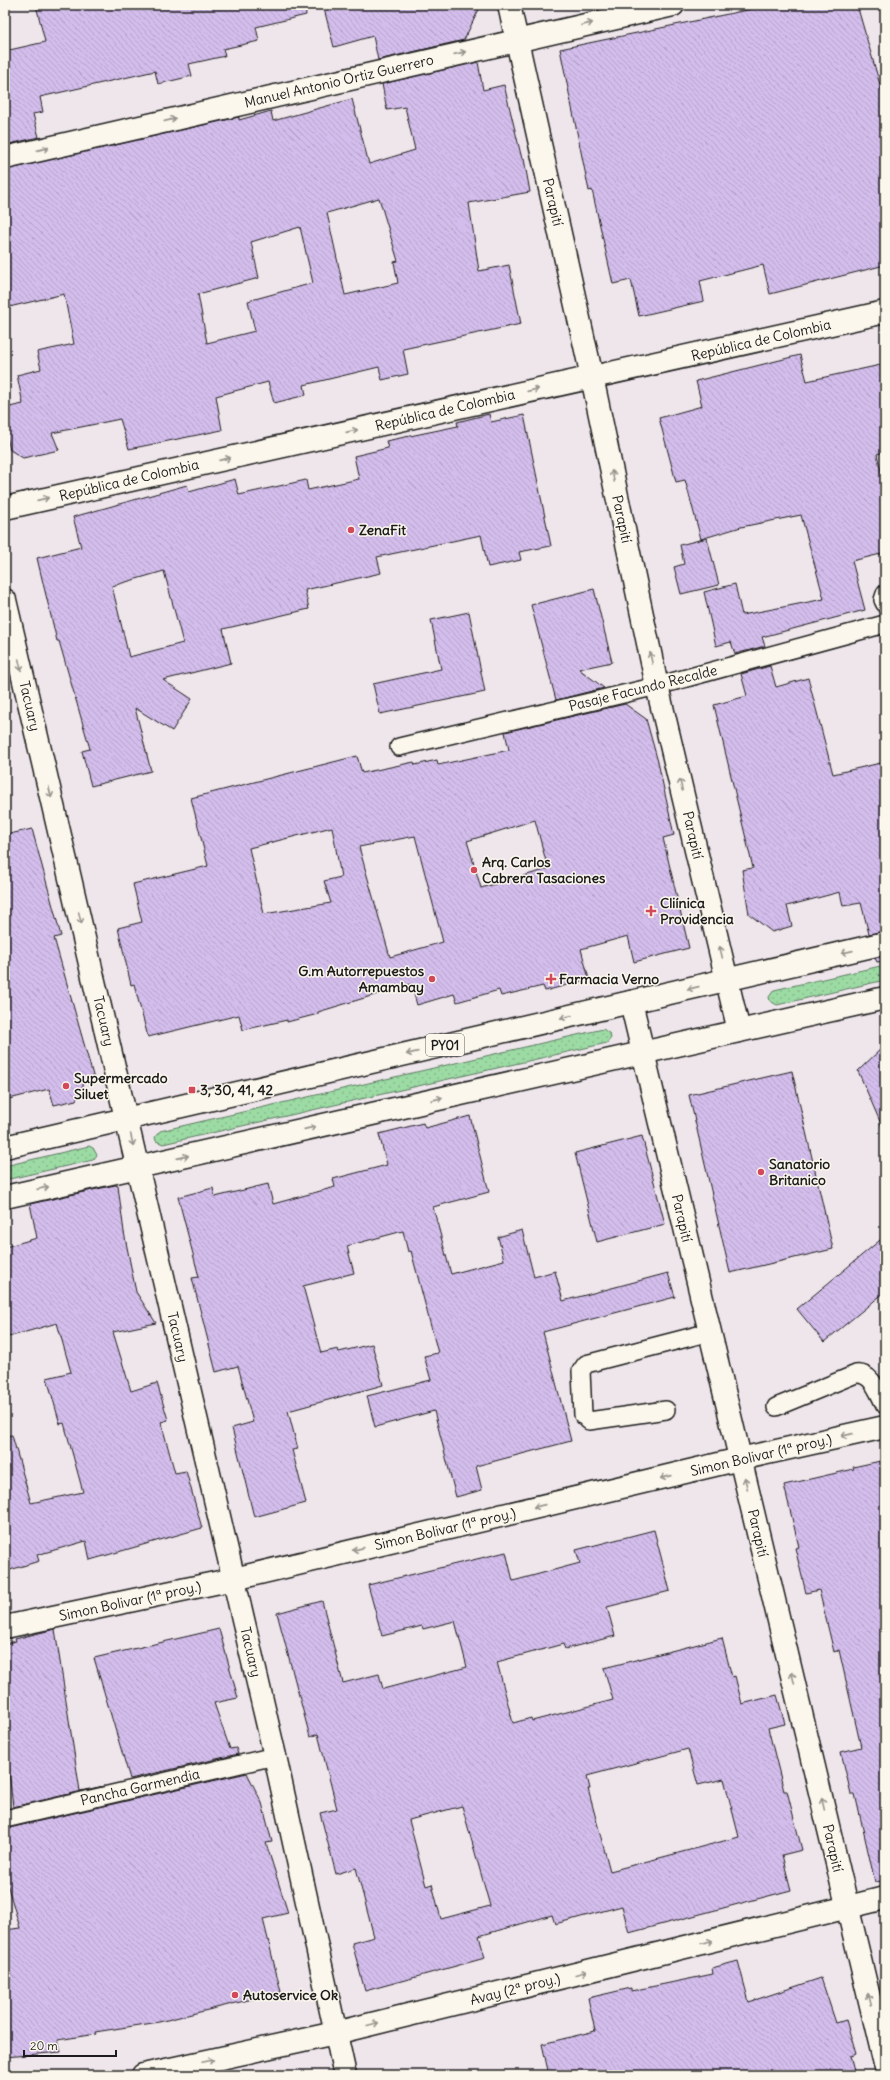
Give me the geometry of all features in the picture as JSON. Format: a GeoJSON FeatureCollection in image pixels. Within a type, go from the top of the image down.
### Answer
{"type":"FeatureCollection","features":[{"type":"Feature","properties":{"kind":"street","name":"Parapití"},"geometry":{"type":"LineString","coordinates":[[509,5],[592,377],[657,686],[739,1031]]}},
{"type":"Feature","properties":{"kind":"street","name":"Manuel Antonio Ortiz Guerrero"},"geometry":{"type":"LineString","coordinates":[[5,158],[673,5]]}},
{"type":"Feature","properties":{"kind":"street","name":"República de Colombia"},"geometry":{"type":"LineString","coordinates":[[5,508],[885,312]]}},
{"type":"Feature","properties":{"kind":"street","name":"Tacuary"},"geometry":{"type":"LineString","coordinates":[[5,600],[276,1756],[345,2075]]}},
{"type":"Feature","properties":{"kind":"street","name":"PY01"},"geometry":{"type":"LineString","coordinates":[[5,1147],[885,943]]}},
{"type":"Feature","properties":{"kind":"street"},"geometry":{"type":"LineString","coordinates":[[5,1197],[885,998]]}},
{"type":"Feature","properties":{"kind":"street","name":"Parapití"},"geometry":{"type":"LineString","coordinates":[[631,1002],[885,2064]]}},
{"type":"Feature","properties":{"kind":"street","name":"Simon Bolivar (1ª proy.)"},"geometry":{"type":"LineString","coordinates":[[5,1627],[234,1579],[740,1459],[885,1427]]}},
{"type":"Feature","properties":{"kind":"street","name":"Avay (2ª proy.)"},"geometry":{"type":"LineString","coordinates":[[143,2075],[170,2072],[335,2033],[885,1898]]}},
{"type":"Feature","properties":{"kind":"lane"},"geometry":{"type":"LineString","coordinates":[[885,594],[883,600],[885,604]]}},
{"type":"Feature","properties":{"kind":"lane","name":"Pasaje Facundo Recalde"},"geometry":{"type":"LineString","coordinates":[[399,747],[657,686],[885,624]]}},
{"type":"Feature","properties":{"kind":"lane"},"geometry":{"type":"LineString","coordinates":[[666,1410],[589,1421],[583,1414],[581,1371],[586,1364],[710,1332]]}},
{"type":"Feature","properties":{"kind":"lane"},"geometry":{"type":"LineString","coordinates":[[776,1407],[856,1374],[862,1373],[868,1377],[885,1405]]}},
{"type":"Feature","properties":{"kind":"lane","name":"Pancha Garmendia"},"geometry":{"type":"LineString","coordinates":[[5,1819],[276,1756]]}},
{"type":"Feature","properties":{"kind":"green space"},"geometry":{"type":"Polygon","coordinates":[[[885,965],[885,980],[777,1005],[770,1001],[769,997],[774,990],[885,965]]]}},
{"type":"Feature","properties":{"kind":"green space"},"geometry":{"type":"Polygon","coordinates":[[[603,1029],[610,1034],[611,1038],[607,1043],[163,1144],[156,1141],[155,1137],[160,1131],[603,1029]]]}},
{"type":"Feature","properties":{"kind":"green space"},"geometry":{"type":"Polygon","coordinates":[[[89,1146],[93,1148],[97,1155],[93,1160],[5,1180],[5,1166],[89,1146]]]}},
{"type":"Feature","properties":{"kind":"building"},"geometry":{"type":"Polygon","coordinates":[[[36,5],[305,5],[306,15],[256,27],[259,41],[223,49],[225,56],[189,64],[192,76],[158,84],[155,71],[40,97],[43,112],[33,114],[39,137],[5,145],[5,51],[45,42],[36,5]]]}},
{"type":"Feature","properties":{"kind":"building"},"geometry":{"type":"Polygon","coordinates":[[[323,5],[481,5],[464,40],[378,60],[373,36],[334,47],[323,5]]]}},
{"type":"Feature","properties":{"kind":"building"},"geometry":{"type":"Polygon","coordinates":[[[771,5],[857,5],[885,102],[885,265],[770,294],[763,265],[700,281],[704,301],[639,316],[631,280],[613,284],[592,190],[589,191],[560,49],[771,5]]]}},
{"type":"Feature","properties":{"kind":"building"},"geometry":{"type":"Polygon","coordinates":[[[478,62],[483,90],[504,85],[522,159],[524,159],[530,192],[469,203],[479,271],[509,265],[521,324],[403,349],[408,374],[382,380],[379,367],[304,385],[306,395],[274,403],[268,382],[216,396],[222,430],[129,449],[120,419],[52,433],[59,450],[23,458],[10,450],[5,429],[5,408],[23,404],[17,375],[41,369],[37,352],[74,344],[64,294],[5,308],[5,170],[239,117],[239,120],[271,111],[273,121],[352,99],[369,164],[415,150],[405,107],[387,110],[382,84],[478,62]],[[379,198],[327,213],[345,295],[398,283],[394,262],[398,261],[379,198]],[[300,227],[251,242],[259,278],[198,294],[207,343],[255,331],[248,301],[313,283],[300,227]]]}},
{"type":"Feature","properties":{"kind":"building"},"geometry":{"type":"Polygon","coordinates":[[[800,355],[807,381],[885,364],[885,452],[877,454],[885,488],[885,553],[852,561],[865,610],[762,637],[765,646],[735,654],[731,642],[716,646],[704,592],[735,584],[742,615],[824,599],[801,515],[741,527],[701,539],[685,480],[676,482],[659,418],[702,406],[696,381],[800,355]]]}},
{"type":"Feature","properties":{"kind":"building"},"geometry":{"type":"Polygon","coordinates":[[[489,414],[491,422],[524,415],[551,546],[519,552],[521,560],[488,567],[481,535],[377,557],[381,573],[305,590],[309,609],[223,629],[231,663],[163,680],[192,699],[172,731],[135,708],[151,771],[91,786],[82,751],[90,749],[59,641],[57,641],[37,558],[81,547],[73,517],[187,485],[189,492],[235,479],[239,495],[306,480],[308,490],[359,479],[354,456],[388,448],[386,441],[458,426],[457,422],[489,414]],[[164,571],[112,586],[129,657],[183,643],[164,571]]]}},
{"type":"Feature","properties":{"kind":"building"},"geometry":{"type":"Polygon","coordinates":[[[707,538],[719,585],[681,594],[674,567],[684,564],[680,545],[707,538]]]}},
{"type":"Feature","properties":{"kind":"building"},"geometry":{"type":"Polygon","coordinates":[[[594,589],[612,662],[579,669],[604,688],[556,700],[531,605],[594,589]]]}},
{"type":"Feature","properties":{"kind":"building"},"geometry":{"type":"Polygon","coordinates":[[[469,612],[485,692],[380,714],[373,684],[441,669],[431,620],[469,612]]]}},
{"type":"Feature","properties":{"kind":"building"},"geometry":{"type":"Polygon","coordinates":[[[770,666],[776,687],[808,678],[833,774],[885,762],[885,931],[869,934],[861,903],[843,906],[840,892],[787,906],[792,926],[772,932],[749,914],[742,870],[753,868],[714,705],[747,696],[741,674],[770,666]]]}},
{"type":"Feature","properties":{"kind":"building"},"geometry":{"type":"Polygon","coordinates":[[[625,704],[646,719],[658,762],[674,835],[663,838],[689,948],[634,962],[628,936],[581,949],[589,979],[545,991],[543,986],[501,996],[499,990],[457,1002],[454,994],[417,1005],[411,984],[318,1012],[318,1014],[287,1022],[287,1020],[243,1030],[239,1015],[148,1037],[134,984],[131,985],[118,928],[142,922],[133,884],[208,866],[191,798],[357,756],[362,773],[414,762],[415,765],[437,760],[438,765],[509,750],[505,732],[625,704]],[[535,820],[467,841],[481,888],[548,869],[535,820]],[[332,827],[249,848],[264,914],[331,903],[324,881],[341,877],[332,827]],[[415,836],[359,847],[390,957],[443,942],[415,836]]]}},
{"type":"Feature","properties":{"kind":"building"},"geometry":{"type":"Polygon","coordinates":[[[32,829],[61,936],[54,938],[94,1079],[85,1081],[76,1100],[54,1105],[49,1089],[5,1100],[5,835],[32,829]]]}},
{"type":"Feature","properties":{"kind":"building"},"geometry":{"type":"Polygon","coordinates":[[[885,956],[885,961],[877,962],[875,958],[885,956]]]}},
{"type":"Feature","properties":{"kind":"building"},"geometry":{"type":"Polygon","coordinates":[[[885,1045],[885,1133],[858,1071],[885,1045]]]}},
{"type":"Feature","properties":{"kind":"building","name":"Sanatorio Britanico"},"geometry":{"type":"Polygon","coordinates":[[[792,1071],[833,1249],[730,1273],[689,1095],[792,1071]]]}},
{"type":"Feature","properties":{"kind":"building"},"geometry":{"type":"Polygon","coordinates":[[[470,1116],[489,1192],[433,1207],[451,1274],[504,1260],[498,1237],[522,1230],[534,1277],[555,1271],[563,1301],[668,1273],[675,1297],[543,1332],[571,1441],[476,1466],[482,1490],[456,1497],[434,1411],[375,1427],[367,1396],[431,1380],[424,1356],[438,1353],[411,1251],[408,1252],[403,1231],[347,1246],[354,1273],[303,1286],[321,1353],[338,1349],[339,1352],[372,1344],[383,1385],[288,1411],[298,1449],[292,1450],[306,1503],[254,1517],[232,1428],[253,1422],[238,1366],[216,1372],[192,1278],[199,1277],[178,1197],[213,1188],[215,1197],[268,1184],[273,1204],[335,1187],[333,1179],[387,1165],[379,1134],[423,1123],[425,1128],[470,1116]]]}},
{"type":"Feature","properties":{"kind":"building"},"geometry":{"type":"Polygon","coordinates":[[[642,1136],[665,1224],[597,1242],[575,1153],[642,1136]]]}},
{"type":"Feature","properties":{"kind":"building"},"geometry":{"type":"Polygon","coordinates":[[[115,1185],[118,1186],[124,1232],[136,1292],[156,1323],[113,1332],[131,1391],[157,1383],[168,1420],[161,1422],[175,1473],[186,1471],[202,1528],[90,1560],[86,1541],[37,1555],[39,1561],[10,1570],[5,1552],[5,1436],[12,1435],[31,1503],[83,1492],[64,1423],[60,1424],[47,1378],[71,1372],[57,1323],[5,1338],[5,1247],[37,1238],[30,1204],[115,1185]]]}},
{"type":"Feature","properties":{"kind":"building"},"geometry":{"type":"Polygon","coordinates":[[[885,1236],[885,1292],[824,1342],[797,1309],[885,1236]]]}},
{"type":"Feature","properties":{"kind":"building"},"geometry":{"type":"Polygon","coordinates":[[[885,1460],[885,1881],[875,1882],[855,1794],[851,1794],[841,1752],[861,1747],[839,1650],[834,1652],[819,1590],[806,1593],[795,1548],[799,1547],[784,1485],[854,1469],[853,1467],[885,1460]]]}},
{"type":"Feature","properties":{"kind":"building"},"geometry":{"type":"Polygon","coordinates":[[[654,1530],[670,1591],[607,1607],[615,1636],[565,1649],[563,1644],[497,1662],[513,1723],[531,1718],[532,1721],[613,1700],[604,1668],[722,1638],[732,1677],[735,1676],[742,1704],[777,1695],[785,1724],[768,1728],[784,1791],[787,1791],[802,1850],[782,1855],[791,1890],[629,1933],[622,1906],[555,1924],[552,1915],[479,1936],[485,1958],[365,1991],[352,1943],[374,1937],[356,1868],[336,1874],[320,1813],[337,1809],[318,1734],[310,1737],[277,1613],[322,1601],[343,1683],[379,1674],[383,1689],[467,1667],[455,1621],[423,1629],[422,1626],[382,1636],[368,1585],[506,1552],[513,1581],[580,1563],[576,1550],[654,1530]],[[688,1749],[587,1776],[590,1789],[588,1789],[610,1871],[739,1837],[724,1779],[698,1785],[688,1749]],[[462,1806],[409,1820],[426,1886],[432,1884],[441,1919],[490,1906],[462,1806]]]}},
{"type":"Feature","properties":{"kind":"building"},"geometry":{"type":"Polygon","coordinates":[[[55,1629],[80,1791],[104,1786],[13,1807],[5,1738],[5,1644],[16,1641],[15,1639],[55,1629]]]}},
{"type":"Feature","properties":{"kind":"building"},"geometry":{"type":"Polygon","coordinates":[[[219,1629],[238,1698],[214,1703],[230,1749],[236,1748],[238,1754],[130,1779],[94,1658],[219,1629]]]}},
{"type":"Feature","properties":{"kind":"building"},"geometry":{"type":"Polygon","coordinates":[[[247,1773],[262,1803],[272,1842],[266,1843],[288,1913],[263,1919],[281,1992],[159,2022],[95,2032],[96,2034],[58,2040],[61,2052],[5,2057],[5,1930],[20,1928],[5,1877],[5,1829],[247,1773]]]}},
{"type":"Feature","properties":{"kind":"building"},"geometry":{"type":"Polygon","coordinates":[[[738,1961],[749,2002],[821,1978],[836,2023],[846,2020],[856,2054],[850,2056],[855,2075],[549,2075],[542,2044],[595,2031],[588,1998],[631,1988],[631,1991],[713,1974],[712,1968],[738,1961]]]}},
{"type":"Feature","properties":{"kind":"place","name":"ZenaFit"},"geometry":{"type":"Point","coordinates":[351,530]}},
{"type":"Feature","properties":{"kind":"place","name":"Arq. Carlos Cabrera Tasaciones"},"geometry":{"type":"Point","coordinates":[474,870]}},
{"type":"Feature","properties":{"kind":"place","name":"Cliínica Providencia"},"geometry":{"type":"Point","coordinates":[651,911]}},
{"type":"Feature","properties":{"kind":"place","name":"G.m Autorrepuestos Amambay"},"geometry":{"type":"Point","coordinates":[432,979]}},
{"type":"Feature","properties":{"kind":"place","name":"Farmacia Verno"},"geometry":{"type":"Point","coordinates":[551,979]}},
{"type":"Feature","properties":{"kind":"place","name":"Supermercado Siluet"},"geometry":{"type":"Point","coordinates":[66,1086]}},
{"type":"Feature","properties":{"kind":"place","name":"3, 30, 41, 42"},"geometry":{"type":"Point","coordinates":[192,1090]}},
{"type":"Feature","properties":{"kind":"place","name":"Sanatorio Britanico"},"geometry":{"type":"Point","coordinates":[761,1172]}},
{"type":"Feature","properties":{"kind":"place","name":"Autoservice Ok"},"geometry":{"type":"Point","coordinates":[235,1995]}}]}
